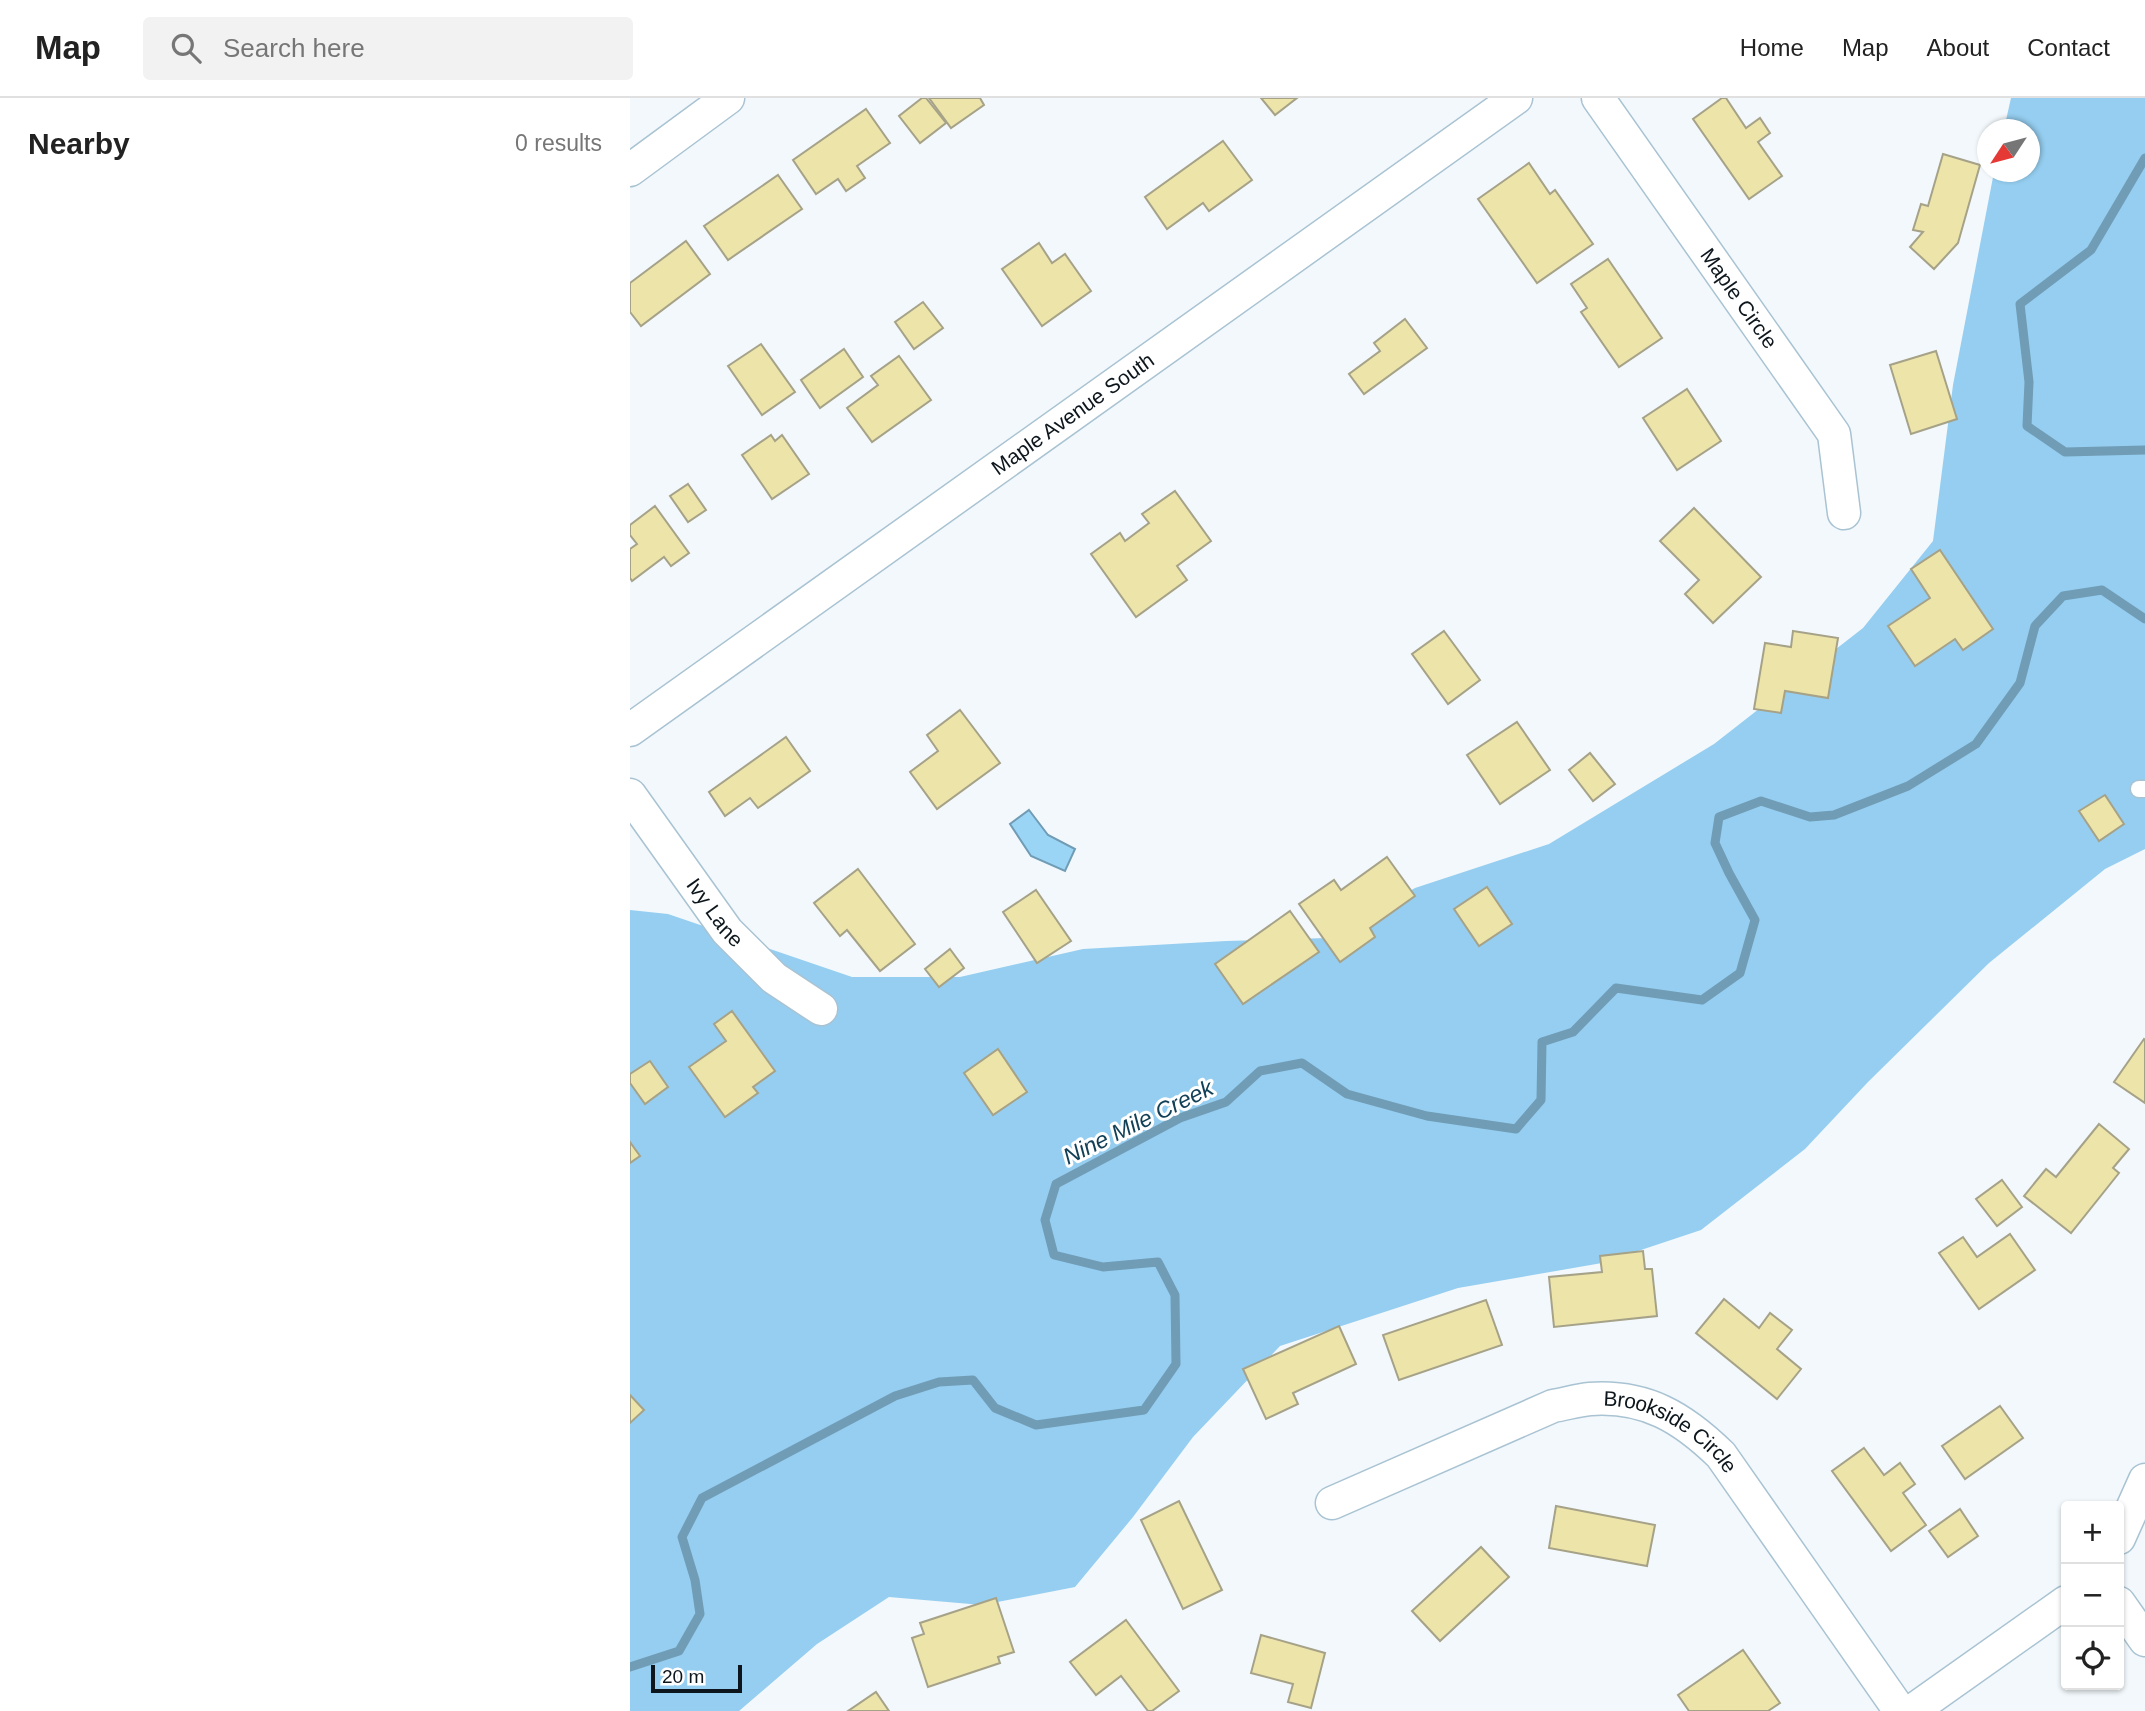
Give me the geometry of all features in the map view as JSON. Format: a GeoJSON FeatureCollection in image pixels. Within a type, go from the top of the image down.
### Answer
{"type":"FeatureCollection","features":[{"type":"Feature","properties":{"kind":"street"},"geometry":{"type":"LineString","coordinates":[[630,170],[728,98]]}},
{"type":"Feature","properties":{"kind":"street","name":"Maple Avenue South"},"geometry":{"type":"LineString","coordinates":[[630,730],[1516,98]]}},
{"type":"Feature","properties":{"kind":"street","name":"Maple Circle"},"geometry":{"type":"LineString","coordinates":[[1598,98],[1834,434],[1843,513]]}},
{"type":"Feature","properties":{"kind":"street","name":"Ivy Lane"},"geometry":{"type":"LineString","coordinates":[[630,795],[727,931],[774,978],[821,1009]]}},
{"type":"Feature","properties":{"kind":"street","name":"Brookside Circle"},"geometry":{"type":"LineString","coordinates":[[1332,1503],[1553,1406],[1590,1399],[1626,1400],[1663,1411],[1696,1430],[1721,1455],[1900,1711]]}},
{"type":"Feature","properties":{"kind":"street"},"geometry":{"type":"LineString","coordinates":[[2124,1527],[2145,1480]]}},
{"type":"Feature","properties":{"kind":"street"},"geometry":{"type":"LineString","coordinates":[[1912,1711],[2061,1606]]}},
{"type":"Feature","properties":{"kind":"street"},"geometry":{"type":"LineString","coordinates":[[2124,1610],[2145,1640]]}},
{"type":"Feature","properties":{"kind":"shaded area"},"geometry":{"type":"Polygon","coordinates":[[[2011,98],[2145,98],[2145,849],[2105,869],[1989,963],[1868,1082],[1805,1149],[1701,1230],[1602,1263],[1458,1288],[1280,1346],[1193,1437],[1133,1517],[1075,1587],[982,1605],[889,1597],[817,1644],[739,1711],[630,1711],[630,910],[668,914],[852,977],[960,977],[1083,949],[1327,938],[1415,888],[1549,844],[1714,744],[1863,628],[1933,541],[1953,385],[1992,182],[2040,182],[2040,119],[2006,119],[2011,98]]]}},
{"type":"Feature","properties":{"kind":"shaded area"},"geometry":{"type":"Polygon","coordinates":[[[1029,810],[1048,835],[1075,849],[1065,871],[1031,856],[1010,824],[1029,810]]]}},
{"type":"Feature","properties":{"kind":"building"},"geometry":{"type":"Polygon","coordinates":[[[922,98],[926,98],[946,123],[920,143],[899,116],[922,98]]]}},
{"type":"Feature","properties":{"kind":"building"},"geometry":{"type":"Polygon","coordinates":[[[929,98],[980,98],[984,105],[951,128],[929,98]]]}},
{"type":"Feature","properties":{"kind":"building"},"geometry":{"type":"Polygon","coordinates":[[[1261,98],[1297,98],[1275,115],[1261,98]]]}},
{"type":"Feature","properties":{"kind":"building"},"geometry":{"type":"Polygon","coordinates":[[[1722,98],[1726,98],[1746,128],[1760,118],[1770,133],[1758,142],[1782,176],[1749,199],[1693,119],[1722,98]]]}},
{"type":"Feature","properties":{"kind":"building"},"geometry":{"type":"Polygon","coordinates":[[[866,109],[890,143],[857,166],[865,178],[846,191],[838,179],[816,194],[793,160],[866,109]]]}},
{"type":"Feature","properties":{"kind":"building"},"geometry":{"type":"Polygon","coordinates":[[[1223,141],[1252,180],[1209,211],[1203,203],[1167,229],[1145,197],[1223,141]]]}},
{"type":"Feature","properties":{"kind":"building"},"geometry":{"type":"Polygon","coordinates":[[[1943,154],[1977,164],[1977,176],[1958,243],[1934,269],[1910,247],[1923,232],[1913,230],[1921,204],[1928,206],[1943,154]]]}},
{"type":"Feature","properties":{"kind":"building"},"geometry":{"type":"Polygon","coordinates":[[[1529,163],[1550,194],[1555,190],[1593,244],[1537,283],[1478,199],[1529,163]]]}},
{"type":"Feature","properties":{"kind":"building"},"geometry":{"type":"Polygon","coordinates":[[[778,175],[802,209],[728,260],[704,226],[778,175]]]}},
{"type":"Feature","properties":{"kind":"building"},"geometry":{"type":"Polygon","coordinates":[[[686,241],[710,274],[641,326],[630,312],[630,283],[686,241]]]}},
{"type":"Feature","properties":{"kind":"building"},"geometry":{"type":"Polygon","coordinates":[[[1039,243],[1052,263],[1065,254],[1091,291],[1042,326],[1002,269],[1039,243]]]}},
{"type":"Feature","properties":{"kind":"building"},"geometry":{"type":"Polygon","coordinates":[[[1608,259],[1662,338],[1619,367],[1581,312],[1587,308],[1571,284],[1608,259]]]}},
{"type":"Feature","properties":{"kind":"building"},"geometry":{"type":"Polygon","coordinates":[[[923,302],[943,328],[914,349],[895,322],[923,302]]]}},
{"type":"Feature","properties":{"kind":"building"},"geometry":{"type":"Polygon","coordinates":[[[1405,319],[1427,348],[1364,394],[1349,374],[1380,351],[1374,343],[1405,319]]]}},
{"type":"Feature","properties":{"kind":"building"},"geometry":{"type":"Polygon","coordinates":[[[761,344],[795,392],[762,415],[728,366],[761,344]]]}},
{"type":"Feature","properties":{"kind":"building"},"geometry":{"type":"Polygon","coordinates":[[[844,349],[863,377],[820,408],[801,380],[844,349]]]}},
{"type":"Feature","properties":{"kind":"building"},"geometry":{"type":"Polygon","coordinates":[[[1936,351],[1957,419],[1911,434],[1890,365],[1936,351]]]}},
{"type":"Feature","properties":{"kind":"building"},"geometry":{"type":"Polygon","coordinates":[[[899,356],[931,400],[872,442],[847,408],[878,385],[871,376],[899,356]]]}},
{"type":"Feature","properties":{"kind":"building"},"geometry":{"type":"Polygon","coordinates":[[[1687,389],[1721,441],[1677,470],[1643,418],[1687,389]]]}},
{"type":"Feature","properties":{"kind":"building"},"geometry":{"type":"Polygon","coordinates":[[[771,435],[775,441],[782,435],[809,474],[772,499],[742,455],[771,435]]]}},
{"type":"Feature","properties":{"kind":"building"},"geometry":{"type":"Polygon","coordinates":[[[688,484],[706,510],[688,522],[670,496],[688,484]]]}},
{"type":"Feature","properties":{"kind":"building"},"geometry":{"type":"Polygon","coordinates":[[[1175,491],[1211,541],[1177,566],[1187,580],[1136,617],[1091,554],[1120,533],[1125,541],[1149,523],[1142,514],[1175,491]]]}},
{"type":"Feature","properties":{"kind":"building"},"geometry":{"type":"Polygon","coordinates":[[[655,506],[689,553],[671,566],[664,557],[632,581],[630,549],[637,544],[630,535],[630,525],[655,506]]]}},
{"type":"Feature","properties":{"kind":"building"},"geometry":{"type":"Polygon","coordinates":[[[1694,508],[1761,577],[1713,623],[1685,594],[1699,580],[1660,541],[1694,508]]]}},
{"type":"Feature","properties":{"kind":"building"},"geometry":{"type":"Polygon","coordinates":[[[1940,550],[1993,629],[1963,650],[1955,639],[1915,666],[1888,626],[1930,598],[1911,569],[1940,550]]]}},
{"type":"Feature","properties":{"kind":"building"},"geometry":{"type":"Polygon","coordinates":[[[1444,631],[1480,680],[1448,704],[1412,654],[1444,631]]]}},
{"type":"Feature","properties":{"kind":"building"},"geometry":{"type":"Polygon","coordinates":[[[1793,631],[1838,638],[1828,698],[1785,691],[1781,713],[1754,709],[1765,643],[1791,647],[1793,631]]]}},
{"type":"Feature","properties":{"kind":"building"},"geometry":{"type":"Polygon","coordinates":[[[960,710],[1000,763],[937,809],[910,772],[938,751],[927,735],[960,710]]]}},
{"type":"Feature","properties":{"kind":"building"},"geometry":{"type":"Polygon","coordinates":[[[1517,722],[1550,770],[1500,804],[1467,755],[1517,722]]]}},
{"type":"Feature","properties":{"kind":"building"},"geometry":{"type":"Polygon","coordinates":[[[786,737],[810,771],[758,808],[750,798],[725,816],[709,792],[786,737]]]}},
{"type":"Feature","properties":{"kind":"building"},"geometry":{"type":"Polygon","coordinates":[[[1590,753],[1615,784],[1593,801],[1569,770],[1590,753]]]}},
{"type":"Feature","properties":{"kind":"building"},"geometry":{"type":"Polygon","coordinates":[[[2105,795],[2124,824],[2099,841],[2079,811],[2105,795]]]}},
{"type":"Feature","properties":{"kind":"building"},"geometry":{"type":"Polygon","coordinates":[[[1387,857],[1415,896],[1370,928],[1375,937],[1340,962],[1299,904],[1334,880],[1341,890],[1387,857]]]}},
{"type":"Feature","properties":{"kind":"building"},"geometry":{"type":"Polygon","coordinates":[[[858,869],[915,944],[880,971],[847,930],[840,936],[814,903],[858,869]]]}},
{"type":"Feature","properties":{"kind":"building"},"geometry":{"type":"Polygon","coordinates":[[[1487,887],[1512,924],[1479,946],[1454,909],[1487,887]]]}},
{"type":"Feature","properties":{"kind":"building"},"geometry":{"type":"Polygon","coordinates":[[[1036,890],[1071,941],[1037,963],[1003,912],[1036,890]]]}},
{"type":"Feature","properties":{"kind":"building"},"geometry":{"type":"Polygon","coordinates":[[[1290,911],[1319,952],[1243,1004],[1215,964],[1290,911]]]}},
{"type":"Feature","properties":{"kind":"building"},"geometry":{"type":"Polygon","coordinates":[[[950,949],[964,968],[939,987],[925,969],[950,949]]]}},
{"type":"Feature","properties":{"kind":"building"},"geometry":{"type":"Polygon","coordinates":[[[732,1011],[775,1071],[753,1087],[758,1093],[725,1117],[689,1067],[726,1041],[714,1024],[732,1011]]]}},
{"type":"Feature","properties":{"kind":"building"},"geometry":{"type":"Polygon","coordinates":[[[2145,1040],[2145,1103],[2114,1082],[2145,1040]]]}},
{"type":"Feature","properties":{"kind":"building"},"geometry":{"type":"Polygon","coordinates":[[[998,1049],[1027,1092],[993,1115],[964,1073],[998,1049]]]}},
{"type":"Feature","properties":{"kind":"building"},"geometry":{"type":"Polygon","coordinates":[[[650,1061],[668,1087],[645,1104],[630,1083],[630,1074],[650,1061]]]}},
{"type":"Feature","properties":{"kind":"building"},"geometry":{"type":"Polygon","coordinates":[[[2099,1124],[2129,1149],[2113,1168],[2119,1173],[2071,1233],[2024,1196],[2046,1169],[2056,1177],[2099,1124]]]}},
{"type":"Feature","properties":{"kind":"building"},"geometry":{"type":"Polygon","coordinates":[[[630,1142],[640,1156],[630,1163],[630,1142]]]}},
{"type":"Feature","properties":{"kind":"building"},"geometry":{"type":"Polygon","coordinates":[[[2002,1180],[2022,1207],[1997,1226],[1976,1199],[2002,1180]]]}},
{"type":"Feature","properties":{"kind":"building"},"geometry":{"type":"Polygon","coordinates":[[[2010,1234],[2035,1270],[1979,1309],[1939,1253],[1963,1237],[1977,1257],[2010,1234]]]}},
{"type":"Feature","properties":{"kind":"building"},"geometry":{"type":"Polygon","coordinates":[[[1643,1251],[1645,1269],[1652,1269],[1657,1316],[1554,1327],[1549,1277],[1602,1272],[1600,1256],[1643,1251]]]}},
{"type":"Feature","properties":{"kind":"building"},"geometry":{"type":"Polygon","coordinates":[[[1724,1299],[1759,1328],[1770,1313],[1792,1330],[1777,1349],[1801,1369],[1777,1399],[1696,1333],[1724,1299]]]}},
{"type":"Feature","properties":{"kind":"building"},"geometry":{"type":"Polygon","coordinates":[[[1486,1300],[1502,1345],[1399,1380],[1383,1335],[1486,1300]]]}},
{"type":"Feature","properties":{"kind":"building"},"geometry":{"type":"Polygon","coordinates":[[[1339,1326],[1356,1364],[1293,1393],[1298,1404],[1266,1419],[1243,1369],[1339,1326]]]}},
{"type":"Feature","properties":{"kind":"building"},"geometry":{"type":"Polygon","coordinates":[[[630,1395],[644,1410],[630,1423],[630,1395]]]}},
{"type":"Feature","properties":{"kind":"building"},"geometry":{"type":"Polygon","coordinates":[[[2000,1406],[2023,1438],[1965,1479],[1942,1446],[2000,1406]]]}},
{"type":"Feature","properties":{"kind":"building"},"geometry":{"type":"Polygon","coordinates":[[[1864,1448],[1884,1475],[1900,1463],[1915,1484],[1903,1493],[1926,1525],[1891,1551],[1832,1471],[1864,1448]]]}},
{"type":"Feature","properties":{"kind":"building"},"geometry":{"type":"Polygon","coordinates":[[[1179,1501],[1222,1590],[1183,1609],[1141,1520],[1179,1501]]]}},
{"type":"Feature","properties":{"kind":"building"},"geometry":{"type":"Polygon","coordinates":[[[1556,1506],[1655,1525],[1647,1566],[1549,1548],[1556,1506]]]}},
{"type":"Feature","properties":{"kind":"building"},"geometry":{"type":"Polygon","coordinates":[[[1960,1509],[1978,1536],[1948,1557],[1929,1531],[1960,1509]]]}},
{"type":"Feature","properties":{"kind":"building"},"geometry":{"type":"Polygon","coordinates":[[[1481,1547],[1509,1577],[1440,1641],[1412,1611],[1481,1547]]]}},
{"type":"Feature","properties":{"kind":"building"},"geometry":{"type":"Polygon","coordinates":[[[996,1598],[1014,1652],[998,1657],[1000,1663],[928,1687],[912,1638],[924,1634],[920,1623],[996,1598]]]}},
{"type":"Feature","properties":{"kind":"building"},"geometry":{"type":"Polygon","coordinates":[[[1126,1620],[1179,1691],[1152,1711],[1148,1711],[1121,1676],[1096,1695],[1070,1662],[1126,1620]]]}},
{"type":"Feature","properties":{"kind":"building"},"geometry":{"type":"Polygon","coordinates":[[[1261,1635],[1325,1653],[1311,1708],[1288,1702],[1293,1684],[1251,1673],[1261,1635]]]}},
{"type":"Feature","properties":{"kind":"building"},"geometry":{"type":"Polygon","coordinates":[[[1743,1650],[1780,1703],[1768,1711],[1689,1711],[1678,1695],[1743,1650]]]}},
{"type":"Feature","properties":{"kind":"building"},"geometry":{"type":"Polygon","coordinates":[[[876,1692],[889,1711],[848,1711],[876,1692]]]}},
{"type":"Feature","properties":{"kind":"waterway","name":"Nine Mile Creek"},"geometry":{"type":"LineString","coordinates":[[2145,158],[2091,250],[2020,304],[2029,382],[2027,426],[2065,452],[2145,450]]}},
{"type":"Feature","properties":{"kind":"waterway","name":"Nine Mile Creek"},"geometry":{"type":"LineString","coordinates":[[630,1667],[679,1651],[700,1614],[695,1580],[682,1537],[702,1498],[895,1396],[939,1382],[973,1380],[995,1408],[1036,1425],[1144,1410],[1176,1364],[1175,1295],[1158,1262],[1103,1267],[1054,1255],[1045,1220],[1056,1184],[1180,1118],[1226,1102],[1260,1071],[1302,1063],[1347,1094],[1427,1116],[1516,1129],[1541,1100],[1542,1042],[1573,1032],[1616,988],[1702,1000],[1740,973],[1755,920],[1715,843],[1719,817],[1761,801],[1810,817],[1834,815],[1908,786],[1976,744],[2020,683],[2035,626],[2063,596],[2102,590],[2145,619]]}}]}
